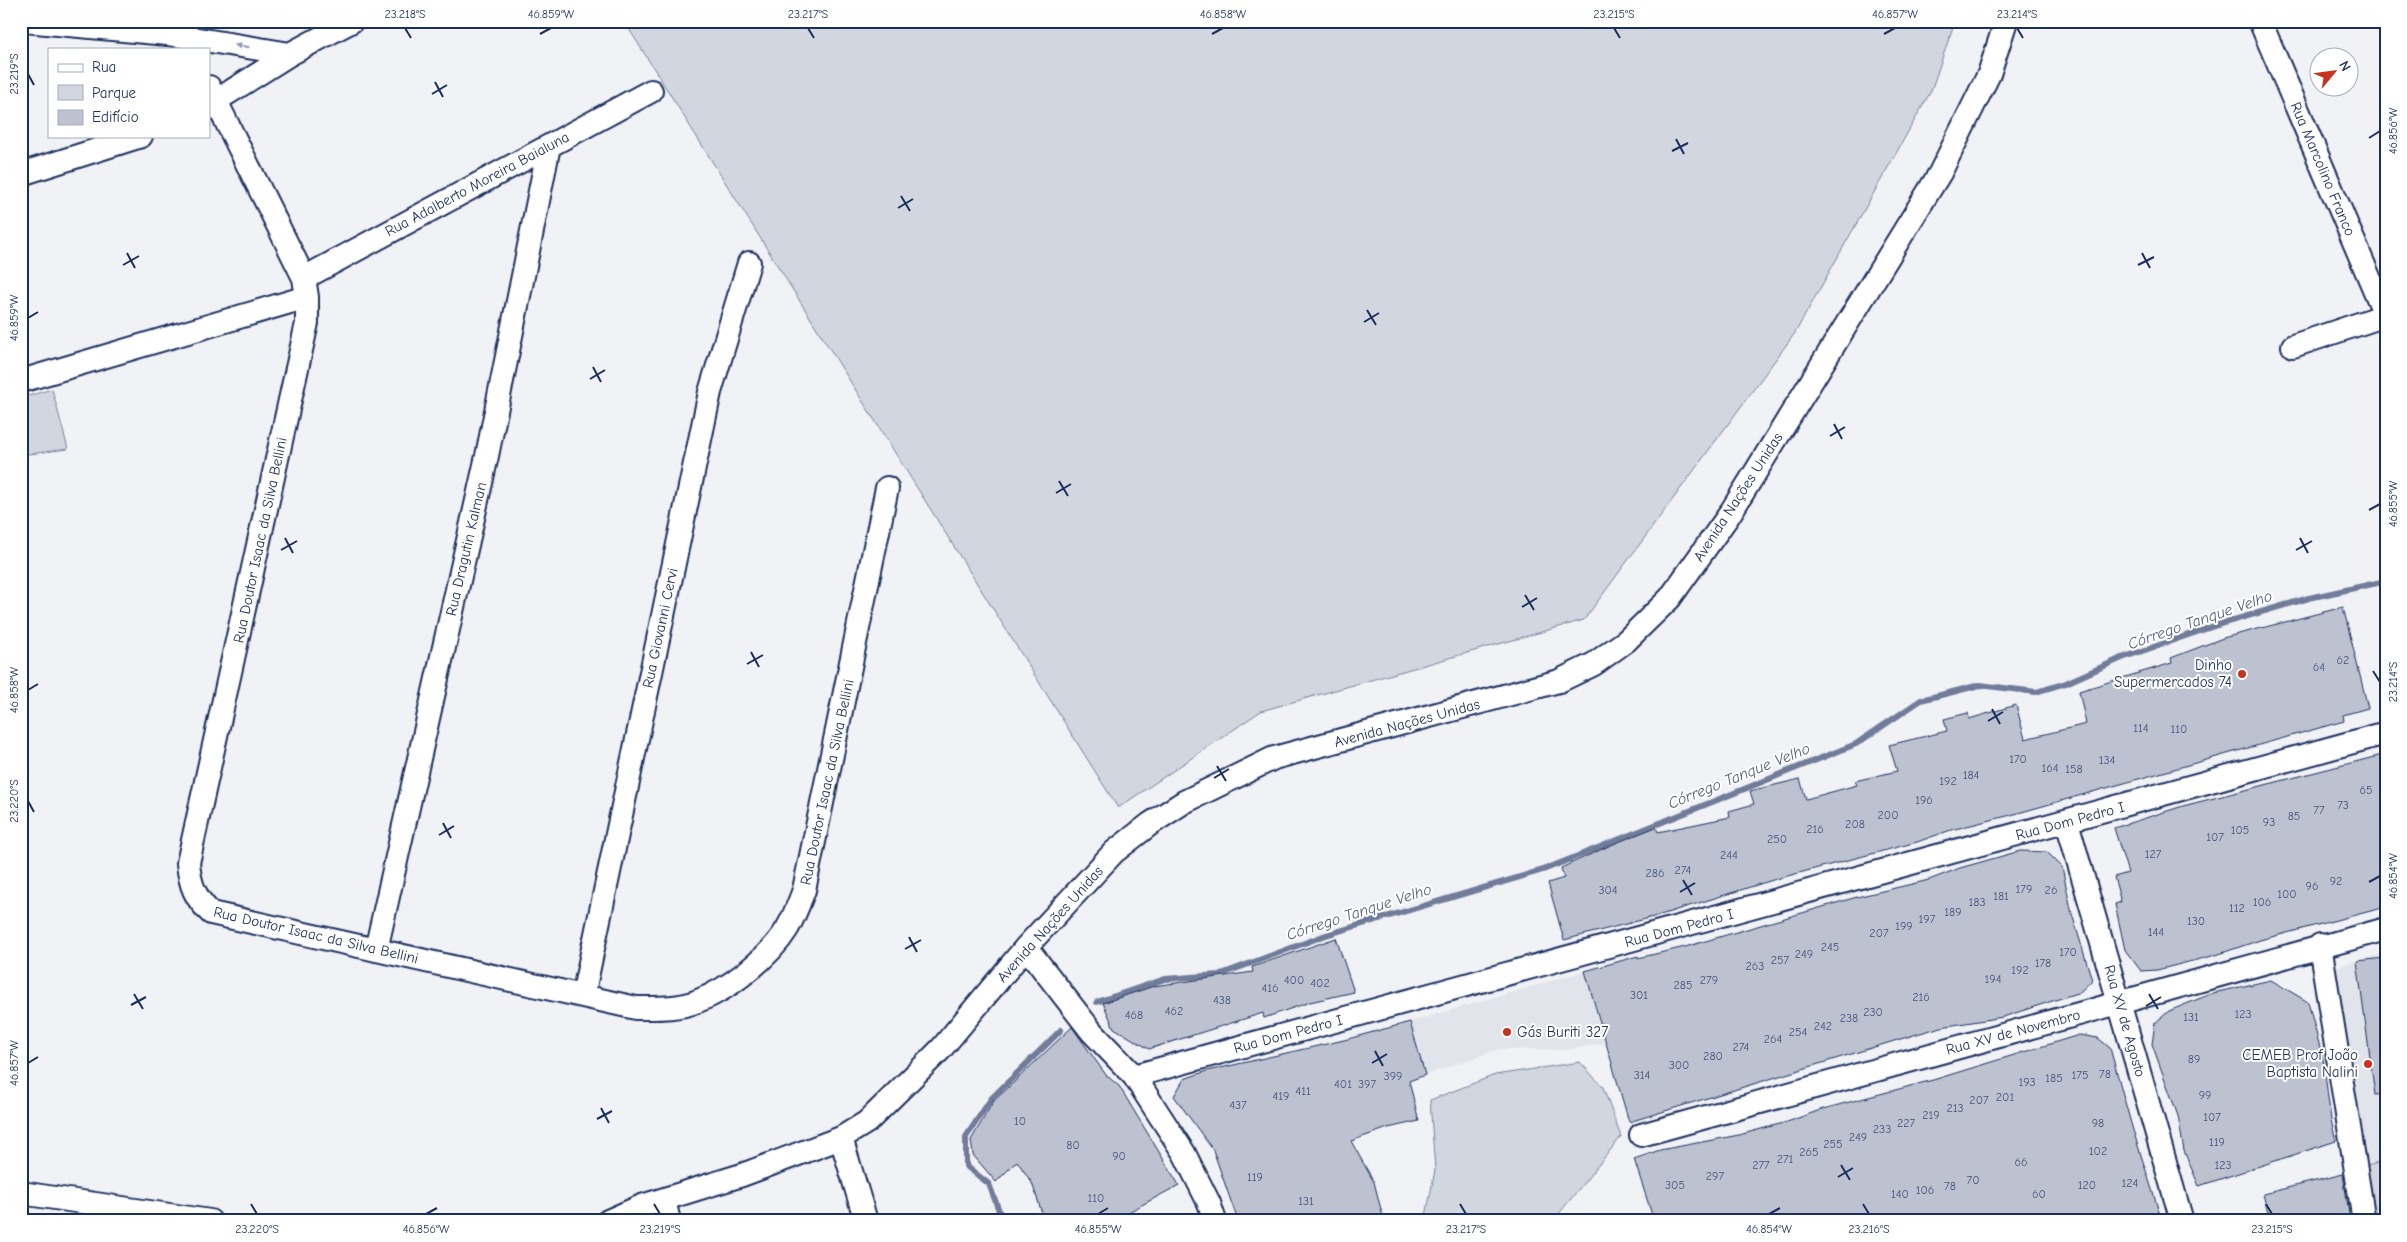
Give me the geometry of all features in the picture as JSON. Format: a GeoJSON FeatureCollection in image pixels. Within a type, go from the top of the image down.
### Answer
{"type":"FeatureCollection","features":[{"type":"Feature","properties":{"kind":"street"},"geometry":{"type":"LineString","coordinates":[[26,21],[167,34],[290,54]]}},
{"type":"Feature","properties":{"kind":"street"},"geometry":{"type":"LineString","coordinates":[[211,98],[352,21]]}},
{"type":"Feature","properties":{"kind":"street","name":"Avenida Nações Unidas"},"geometry":{"type":"LineString","coordinates":[[608,1221],[666,1210],[742,1174],[841,1138],[867,1122],[912,1080],[1026,947],[1114,852],[1150,824],[1184,802],[1274,758],[1559,681],[1594,664],[1626,641],[1670,598],[1729,515],[1940,173],[1989,74],[2006,21]]}},
{"type":"Feature","properties":{"kind":"street","name":"Rua Marcolino Franco"},"geometry":{"type":"LineString","coordinates":[[2260,21],[2385,316]]}},
{"type":"Feature","properties":{"kind":"street"},"geometry":{"type":"LineString","coordinates":[[167,34],[183,48]]}},
{"type":"Feature","properties":{"kind":"street","name":"Rua Adalberto Moreira Baialuna"},"geometry":{"type":"LineString","coordinates":[[21,381],[305,288],[549,146],[651,91]]}},
{"type":"Feature","properties":{"kind":"street","name":"Rua Doutor Isaac da Silva Bellini"},"geometry":{"type":"LineString","coordinates":[[211,98],[305,288],[307,323],[188,863],[193,891],[201,904],[211,913],[636,1008],[669,1008],[698,1001],[734,981],[768,954],[787,929],[804,890],[887,488]]}},
{"type":"Feature","properties":{"kind":"street"},"geometry":{"type":"LineString","coordinates":[[21,174],[135,138]]}},
{"type":"Feature","properties":{"kind":"street","name":"Rua Dragutin Kalman"},"geometry":{"type":"LineString","coordinates":[[376,950],[487,456],[549,146]]}},
{"type":"Feature","properties":{"kind":"street","name":"Rua Giovanni Cervi"},"geometry":{"type":"LineString","coordinates":[[583,996],[710,392],[748,263]]}},
{"type":"Feature","properties":{"kind":"street"},"geometry":{"type":"LineString","coordinates":[[2293,346],[2385,316]]}},
{"type":"Feature","properties":{"kind":"street","name":"Rua Dom Pedro I"},"geometry":{"type":"LineString","coordinates":[[1134,1076],[2067,822],[2386,733]]}},
{"type":"Feature","properties":{"kind":"street","name":"Rua XV de Agosto"},"geometry":{"type":"LineString","coordinates":[[2067,822],[2182,1221]]}},
{"type":"Feature","properties":{"kind":"street","name":"Rua XV de Novembro"},"geometry":{"type":"LineString","coordinates":[[1641,1135],[2386,928]]}},
{"type":"Feature","properties":{"kind":"street"},"geometry":{"type":"LineString","coordinates":[[2320,945],[2364,1221]]}},
{"type":"Feature","properties":{"kind":"street"},"geometry":{"type":"LineString","coordinates":[[1026,947],[1092,1032],[1134,1076],[1184,1152],[1209,1203],[1215,1221]]}},
{"type":"Feature","properties":{"kind":"street"},"geometry":{"type":"LineString","coordinates":[[841,1138],[866,1221]]}},
{"type":"Feature","properties":{"kind":"street"},"geometry":{"type":"LineString","coordinates":[[21,1193],[210,1221]]}},
{"type":"Feature","properties":{"kind":"shaded area","name":"CEMEB Prof João Baptista Nalini"},"geometry":{"type":"Polygon","coordinates":[[[2386,953],[2386,1161],[2367,1166],[2335,967],[2386,953]]]}},
{"type":"Feature","properties":{"kind":"shaded area","name":"Gás Buriti 327"},"geometry":{"type":"Polygon","coordinates":[[[1585,971],[1604,1043],[1565,1050],[1499,1049],[1425,1075],[1410,1022],[1585,971]]]}},
{"type":"Feature","properties":{"kind":"green space"},"geometry":{"type":"Polygon","coordinates":[[[624,21],[1955,21],[1931,91],[1795,333],[1584,620],[1261,711],[1118,808],[624,21]]]}},
{"type":"Feature","properties":{"kind":"green space"},"geometry":{"type":"Polygon","coordinates":[[[52,389],[68,449],[21,455],[21,398],[52,389]]]}},
{"type":"Feature","properties":{"kind":"green space"},"geometry":{"type":"Polygon","coordinates":[[[1580,1062],[1603,1087],[1621,1137],[1553,1221],[1425,1221],[1435,1170],[1430,1100],[1495,1075],[1580,1062]]]}},
{"type":"Feature","properties":{"kind":"green space"},"geometry":{"type":"Polygon","coordinates":[[[2386,1161],[2386,1221],[2375,1221],[2367,1166],[2386,1161]]]}},
{"type":"Feature","properties":{"kind":"building"},"geometry":{"type":"Polygon","coordinates":[[[2343,607],[2368,708],[2343,715],[2344,721],[2011,815],[1951,830],[1917,842],[1776,879],[1657,916],[1564,940],[1548,883],[1564,878],[1561,868],[1611,845],[1656,827],[1658,832],[1730,817],[1729,811],[1754,804],[1750,791],[1800,779],[1806,799],[1857,785],[1855,781],[1897,771],[1889,745],[1947,731],[1944,719],[1968,713],[1969,719],[2016,705],[2025,739],[2086,724],[2079,691],[2172,663],[2171,658],[2223,638],[2343,607]]]}},
{"type":"Feature","properties":{"kind":"building"},"geometry":{"type":"Polygon","coordinates":[[[2386,754],[2386,907],[2260,940],[2216,955],[2157,970],[2141,971],[2125,950],[2115,904],[2121,902],[2114,877],[2128,873],[2114,828],[2183,806],[2386,754]]]}},
{"type":"Feature","properties":{"kind":"building"},"geometry":{"type":"Polygon","coordinates":[[[2020,851],[2047,852],[2062,867],[2072,914],[2092,980],[2080,992],[2003,1017],[1941,1027],[1629,1122],[1585,971],[1638,956],[1638,958],[1685,947],[1857,897],[1929,880],[1960,868],[2020,851]]]}},
{"type":"Feature","properties":{"kind":"building"},"geometry":{"type":"Polygon","coordinates":[[[1336,938],[1354,992],[1310,1002],[1264,1018],[1263,1013],[1149,1049],[1114,1028],[1103,1003],[1154,986],[1253,972],[1252,967],[1336,938]]]}},
{"type":"Feature","properties":{"kind":"building"},"geometry":{"type":"Polygon","coordinates":[[[2386,958],[2386,1094],[2375,1095],[2357,961],[2386,958]]]}},
{"type":"Feature","properties":{"kind":"building"},"geometry":{"type":"Polygon","coordinates":[[[2271,980],[2308,1002],[2323,1059],[2331,1120],[2336,1141],[2199,1186],[2184,1151],[2178,1116],[2152,1044],[2155,1023],[2169,1011],[2213,993],[2271,980]]]}},
{"type":"Feature","properties":{"kind":"building"},"geometry":{"type":"Polygon","coordinates":[[[1410,1022],[1425,1075],[1409,1081],[1419,1121],[1388,1128],[1351,1141],[1374,1182],[1384,1221],[1238,1221],[1213,1150],[1174,1096],[1184,1079],[1207,1071],[1344,1040],[1410,1022]]]}},
{"type":"Feature","properties":{"kind":"building"},"geometry":{"type":"Polygon","coordinates":[[[1072,1027],[1106,1075],[1119,1086],[1179,1185],[1112,1221],[1047,1221],[1041,1210],[1032,1183],[1017,1161],[996,1182],[973,1155],[971,1140],[993,1102],[1072,1027]]]}},
{"type":"Feature","properties":{"kind":"building"},"geometry":{"type":"Polygon","coordinates":[[[2079,1035],[2098,1038],[2110,1048],[2132,1127],[2162,1221],[1654,1221],[1634,1159],[1660,1150],[1739,1135],[1787,1122],[1823,1109],[1933,1080],[2079,1035]]]}},
{"type":"Feature","properties":{"kind":"building"},"geometry":{"type":"Polygon","coordinates":[[[2343,1174],[2350,1221],[2270,1221],[2263,1194],[2343,1174]]]}},
{"type":"Feature","properties":{"kind":"waterway","name":"Córrego Tanque Velho"},"geometry":{"type":"LineString","coordinates":[[1097,1002],[1165,979],[1219,975],[1326,935],[1543,870],[1856,744],[1921,700],[1980,685],[2036,692],[2066,683],[2122,658],[2217,625],[2309,598],[2386,581]]}},
{"type":"Feature","properties":{"kind":"waterway","name":"Córrego Tanque Velho"},"geometry":{"type":"LineString","coordinates":[[998,1221],[1001,1216],[989,1184],[966,1166],[966,1137],[991,1099],[1061,1030]]}},
{"type":"Feature","properties":{"kind":"place","name":"Dinho Supermercados 74"},"geometry":{"type":"Point","coordinates":[2242,674]}},
{"type":"Feature","properties":{"kind":"place","name":"Gás Buriti 327"},"geometry":{"type":"Point","coordinates":[1507,1032]}},
{"type":"Feature","properties":{"kind":"place","name":"CEMEB Prof João Baptista Nalini"},"geometry":{"type":"Point","coordinates":[2368,1064]}}]}
